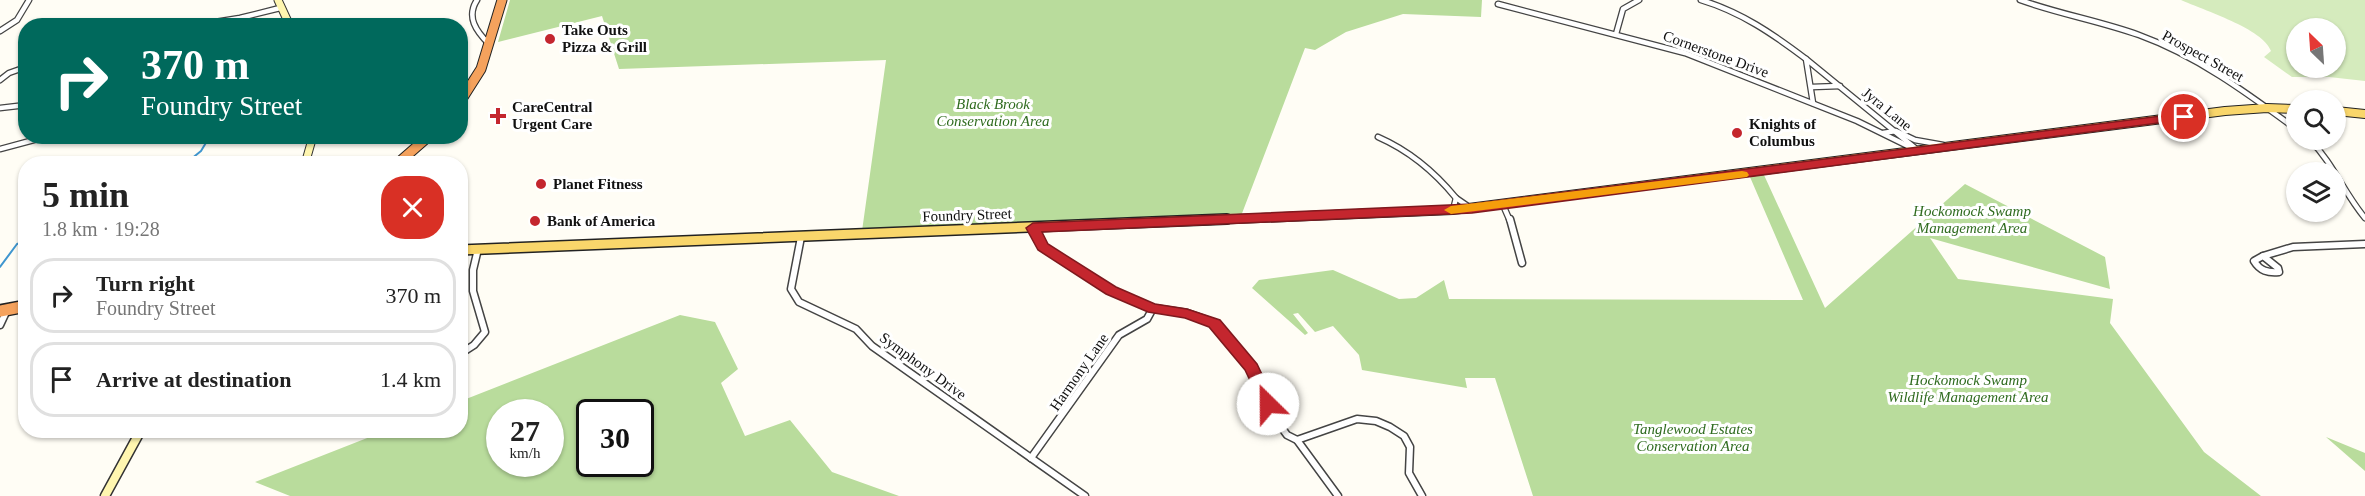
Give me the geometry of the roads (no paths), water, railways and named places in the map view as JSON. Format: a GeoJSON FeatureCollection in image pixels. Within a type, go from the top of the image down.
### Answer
{"type":"FeatureCollection","features":[{"type":"Feature","properties":{"kind":"highway"},"geometry":{"type":"LineString","coordinates":[[468,90],[478,75],[502,0]]}},
{"type":"Feature","properties":{"kind":"highway"},"geometry":{"type":"LineString","coordinates":[[406,156],[420,144]]}},
{"type":"Feature","properties":{"kind":"main road"},"geometry":{"type":"LineString","coordinates":[[278,0],[286,18]]}},
{"type":"Feature","properties":{"kind":"main road","name":"Foundry Street"},"geometry":{"type":"LineString","coordinates":[[468,250],[1453,210],[2225,111],[2286,109]]}},
{"type":"Feature","properties":{"kind":"main road"},"geometry":{"type":"LineString","coordinates":[[2346,112],[2365,114]]}},
{"type":"Feature","properties":{"kind":"main road"},"geometry":{"type":"LineString","coordinates":[[105,496],[137,438]]}},
{"type":"Feature","properties":{"kind":"street"},"geometry":{"type":"LineString","coordinates":[[18,18],[29,0]]}},
{"type":"Feature","properties":{"kind":"street"},"geometry":{"type":"LineString","coordinates":[[477,0],[471,7],[471,20],[489,44]]}},
{"type":"Feature","properties":{"kind":"street"},"geometry":{"type":"LineString","coordinates":[[1616,34],[1623,9],[1639,0]]}},
{"type":"Feature","properties":{"kind":"street","name":"Jyra Lane"},"geometry":{"type":"LineString","coordinates":[[1701,0],[1732,11],[1767,28],[1918,151]]}},
{"type":"Feature","properties":{"kind":"street","name":"Prospect Street"},"geometry":{"type":"LineString","coordinates":[[2020,0],[2121,29],[2157,43],[2190,60],[2286,122]]}},
{"type":"Feature","properties":{"kind":"street","name":"Cornerstone Drive"},"geometry":{"type":"LineString","coordinates":[[1497,4],[1685,53],[1813,104],[1918,151]]}},
{"type":"Feature","properties":{"kind":"street"},"geometry":{"type":"LineString","coordinates":[[240,18],[280,8]]}},
{"type":"Feature","properties":{"kind":"street"},"geometry":{"type":"LineString","coordinates":[[0,31],[18,18]]}},
{"type":"Feature","properties":{"kind":"street"},"geometry":{"type":"LineString","coordinates":[[1806,59],[1804,63],[1812,87],[1813,104]]}},
{"type":"Feature","properties":{"kind":"street"},"geometry":{"type":"LineString","coordinates":[[0,80],[18,70]]}},
{"type":"Feature","properties":{"kind":"street","name":"Jyra Lane"},"geometry":{"type":"LineString","coordinates":[[1812,87],[1840,86]]}},
{"type":"Feature","properties":{"kind":"street"},"geometry":{"type":"LineString","coordinates":[[0,108],[18,106]]}},
{"type":"Feature","properties":{"kind":"street"},"geometry":{"type":"LineString","coordinates":[[1881,133],[1896,131],[1926,142],[1960,146]]}},
{"type":"Feature","properties":{"kind":"street"},"geometry":{"type":"LineString","coordinates":[[1378,137],[1398,144],[1420,159],[1456,198],[1472,208]]}},
{"type":"Feature","properties":{"kind":"street"},"geometry":{"type":"LineString","coordinates":[[0,148],[18,144]]}},
{"type":"Feature","properties":{"kind":"street"},"geometry":{"type":"LineString","coordinates":[[2319,150],[2328,159],[2353,204],[2365,218]]}},
{"type":"Feature","properties":{"kind":"street"},"geometry":{"type":"LineString","coordinates":[[1453,210],[1456,198]]}},
{"type":"Feature","properties":{"kind":"street"},"geometry":{"type":"LineString","coordinates":[[1503,205],[1509,216],[1522,263]]}},
{"type":"Feature","properties":{"kind":"street"},"geometry":{"type":"LineString","coordinates":[[1033,228],[1043,247],[1111,291],[1153,308],[1205,319],[1222,330],[1252,368],[1273,416],[1287,435],[1297,440],[1338,496]]}},
{"type":"Feature","properties":{"kind":"street","name":"Symphony Drive"},"geometry":{"type":"LineString","coordinates":[[801,237],[792,289],[799,302],[856,329],[872,346],[1085,496]]}},
{"type":"Feature","properties":{"kind":"street"},"geometry":{"type":"LineString","coordinates":[[2263,256],[2290,248],[2365,244]]}},
{"type":"Feature","properties":{"kind":"street"},"geometry":{"type":"LineString","coordinates":[[468,349],[485,332],[484,321],[476,307],[473,294],[472,267],[478,249]]}},
{"type":"Feature","properties":{"kind":"street","name":"Harmony Lane"},"geometry":{"type":"LineString","coordinates":[[1031,458],[1119,335],[1147,318],[1153,308]]}},
{"type":"Feature","properties":{"kind":"street"},"geometry":{"type":"LineString","coordinates":[[0,324],[4,310]]}},
{"type":"Feature","properties":{"kind":"street"},"geometry":{"type":"LineString","coordinates":[[1297,440],[1357,419],[1376,421],[1390,427],[1404,436],[1410,447],[1409,473],[1422,496]]}},
{"type":"Feature","properties":{"kind":"waterway"},"geometry":{"type":"LineString","coordinates":[[195,156],[205,144]]}},
{"type":"Feature","properties":{"kind":"waterway"},"geometry":{"type":"LineString","coordinates":[[0,267],[18,244]]}},
{"type":"Feature","properties":{"kind":"place","name":"Take Outs Pizza & Grill"},"geometry":{"type":"Point","coordinates":[550,39]}},
{"type":"Feature","properties":{"kind":"place","name":"CareCentral Urgent Care"},"geometry":{"type":"Point","coordinates":[498,116]}},
{"type":"Feature","properties":{"kind":"place","name":"Knights of Columbus"},"geometry":{"type":"Point","coordinates":[1737,133]}},
{"type":"Feature","properties":{"kind":"place","name":"Planet Fitness"},"geometry":{"type":"Point","coordinates":[541,184]}},
{"type":"Feature","properties":{"kind":"place","name":"Bank of America"},"geometry":{"type":"Point","coordinates":[535,221]}},
{"type":"Feature","properties":{"kind":"park label","name":"Black Brook Conservation Area"},"geometry":{"type":"Point","coordinates":[993,112]}},
{"type":"Feature","properties":{"kind":"park label","name":"Hockomock Swamp Management Area"},"geometry":{"type":"Point","coordinates":[1972,220]}},
{"type":"Feature","properties":{"kind":"park label","name":"Hockomock Swamp Wildlife Management Area"},"geometry":{"type":"Point","coordinates":[1968,388]}},
{"type":"Feature","properties":{"kind":"park label","name":"Tanglewood Estates Conservation Area"},"geometry":{"type":"Point","coordinates":[1693,438]}}]}
